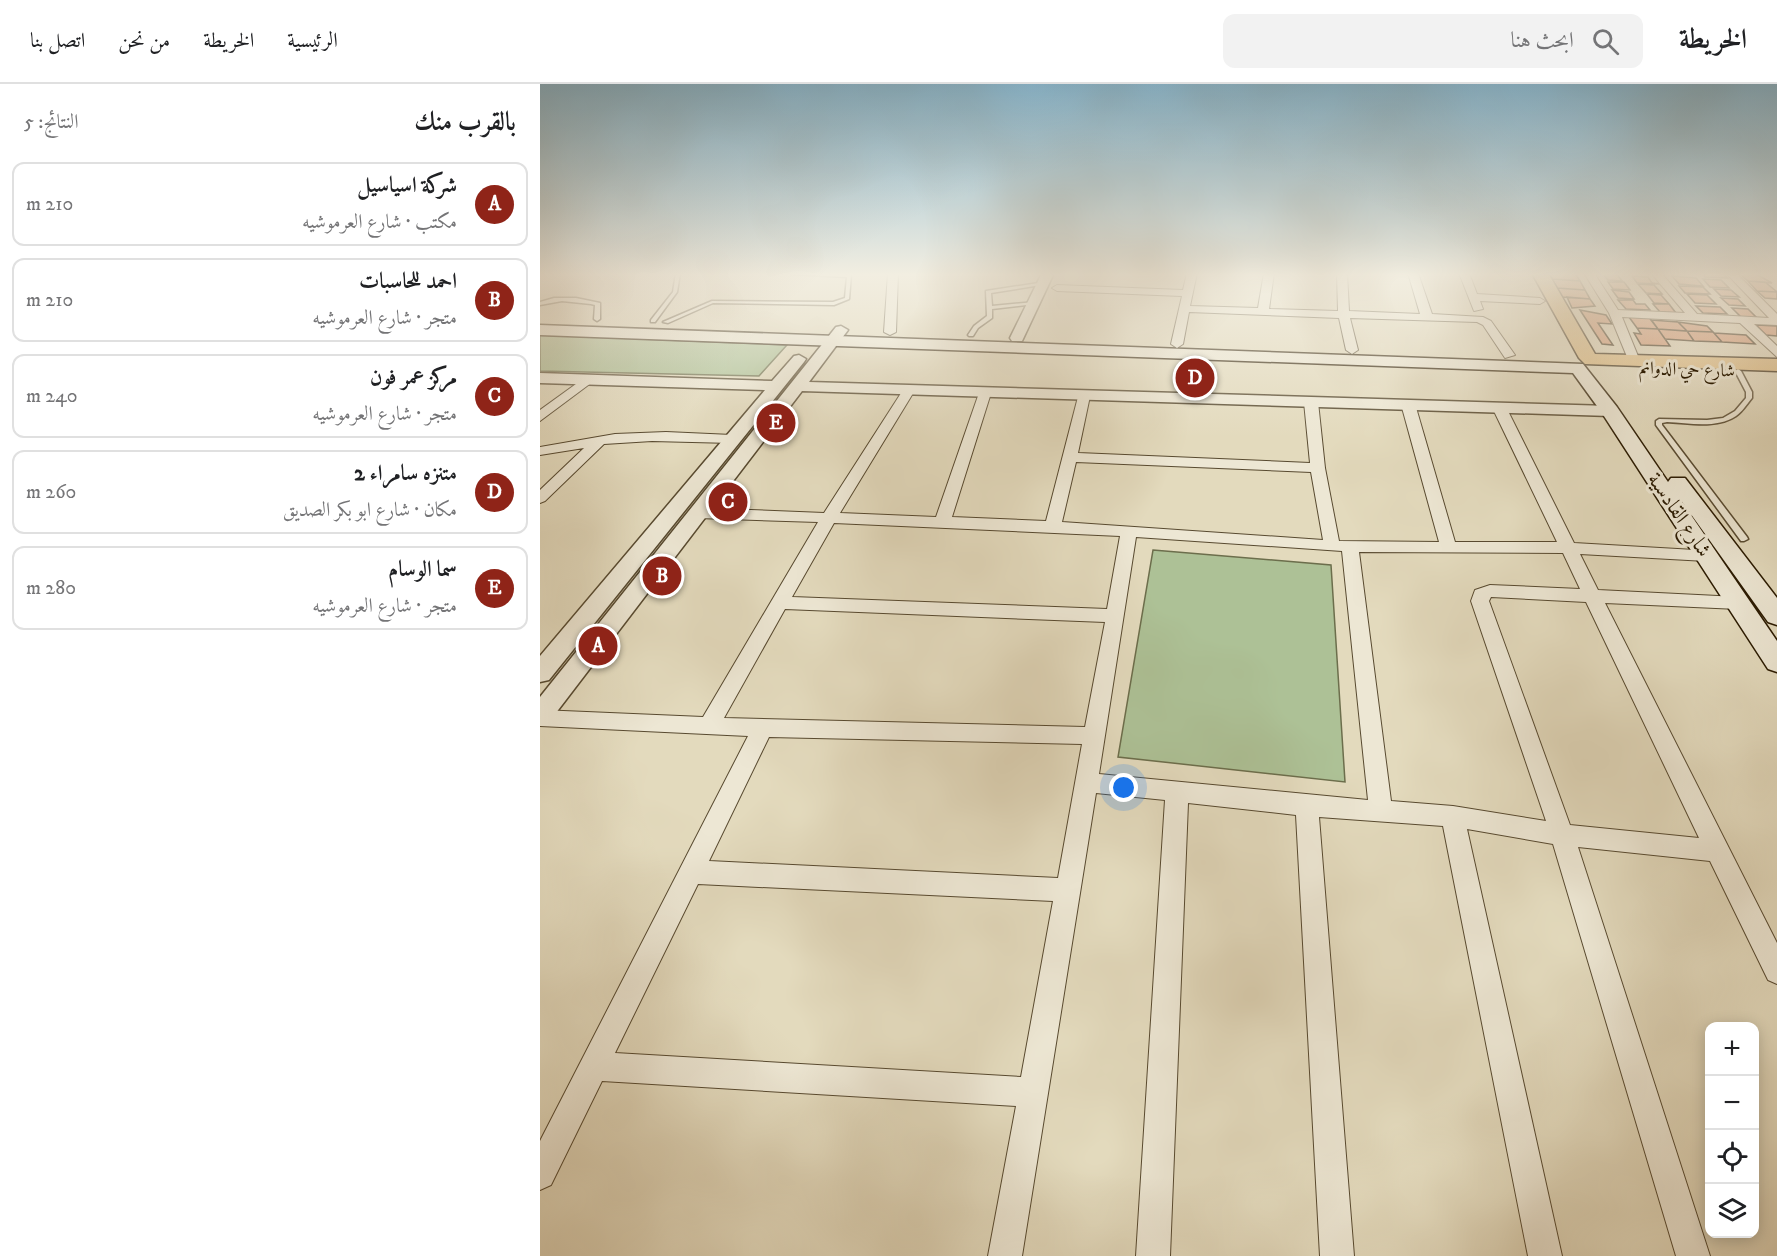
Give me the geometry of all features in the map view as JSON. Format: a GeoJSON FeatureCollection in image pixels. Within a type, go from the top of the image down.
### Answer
{"type":"FeatureCollection","features":[{"type":"Feature","properties":{"kind":"main road"},"geometry":{"type":"LineString","coordinates":[[733,328],[828,335],[890,332],[1509,355],[1585,364]]}},
{"type":"Feature","properties":{"kind":"main road"},"geometry":{"type":"LineString","coordinates":[[1559,328],[1585,364]]}},
{"type":"Feature","properties":{"kind":"main road"},"geometry":{"type":"LineString","coordinates":[[1567,328],[1585,364]]}},
{"type":"Feature","properties":{"kind":"main road"},"geometry":{"type":"LineString","coordinates":[[540,330],[828,335],[1585,364]]}},
{"type":"Feature","properties":{"kind":"main road","name":"شارع حي الدوانم"},"geometry":{"type":"LineString","coordinates":[[1585,364],[1634,361],[1777,365]]}},
{"type":"Feature","properties":{"kind":"main road","name":"شارع حي الدوانم"},"geometry":{"type":"LineString","coordinates":[[1585,364],[1777,373]]}},
{"type":"Feature","properties":{"kind":"main road","name":"شارع القادسية"},"geometry":{"type":"LineString","coordinates":[[1585,364],[1610,411],[1777,662]]}},
{"type":"Feature","properties":{"kind":"main road","name":"شارع القادسية"},"geometry":{"type":"LineString","coordinates":[[1585,364],[1777,615]]}},
{"type":"Feature","properties":{"kind":"street"},"geometry":{"type":"LineString","coordinates":[[890,328],[890,332]]}},
{"type":"Feature","properties":{"kind":"street"},"geometry":{"type":"LineString","coordinates":[[1025,338],[1028,328]]}},
{"type":"Feature","properties":{"kind":"street"},"geometry":{"type":"LineString","coordinates":[[1025,338],[1030,328]]}},
{"type":"Feature","properties":{"kind":"street"},"geometry":{"type":"LineString","coordinates":[[1177,344],[1181,328]]}},
{"type":"Feature","properties":{"kind":"street"},"geometry":{"type":"LineString","coordinates":[[1347,328],[1352,350]]}},
{"type":"Feature","properties":{"kind":"street"},"geometry":{"type":"LineString","coordinates":[[1490,328],[1509,355]]}},
{"type":"Feature","properties":{"kind":"street"},"geometry":{"type":"LineString","coordinates":[[1621,328],[1634,361]]}},
{"type":"Feature","properties":{"kind":"street"},"geometry":{"type":"LineString","coordinates":[[1750,328],[1777,353]]}},
{"type":"Feature","properties":{"kind":"street"},"geometry":{"type":"LineString","coordinates":[[540,672],[776,386],[828,335]]}},
{"type":"Feature","properties":{"kind":"street"},"geometry":{"type":"LineString","coordinates":[[540,716],[797,386],[828,335]]}},
{"type":"Feature","properties":{"kind":"street"},"geometry":{"type":"LineString","coordinates":[[540,378],[776,386]]}},
{"type":"Feature","properties":{"kind":"street"},"geometry":{"type":"LineString","coordinates":[[540,417],[587,380]]}},
{"type":"Feature","properties":{"kind":"street"},"geometry":{"type":"LineString","coordinates":[[797,386],[1610,411]]}},
{"type":"Feature","properties":{"kind":"street"},"geometry":{"type":"LineString","coordinates":[[710,726],[830,518],[909,390]]}},
{"type":"Feature","properties":{"kind":"street"},"geometry":{"type":"LineString","coordinates":[[942,522],[985,393]]}},
{"type":"Feature","properties":{"kind":"street"},"geometry":{"type":"LineString","coordinates":[[1053,525],[1084,396]]}},
{"type":"Feature","properties":{"kind":"street"},"geometry":{"type":"LineString","coordinates":[[1311,402],[1318,468],[1341,546],[1381,812]]}},
{"type":"Feature","properties":{"kind":"street"},"geometry":{"type":"LineString","coordinates":[[1408,404],[1448,546]]}},
{"type":"Feature","properties":{"kind":"street"},"geometry":{"type":"LineString","coordinates":[[1499,407],[1777,971]]}},
{"type":"Feature","properties":{"kind":"street"},"geometry":{"type":"LineString","coordinates":[[540,451],[573,449],[601,440],[629,437],[732,439]]}},
{"type":"Feature","properties":{"kind":"street"},"geometry":{"type":"LineString","coordinates":[[540,498],[601,440]]}},
{"type":"Feature","properties":{"kind":"street"},"geometry":{"type":"LineString","coordinates":[[1069,457],[1318,468]]}},
{"type":"Feature","properties":{"kind":"street"},"geometry":{"type":"LineString","coordinates":[[698,513],[1053,525],[1129,533],[1341,546],[1569,548],[1706,555]]}},
{"type":"Feature","properties":{"kind":"street"},"geometry":{"type":"LineString","coordinates":[[1005,1256],[1129,533]]}},
{"type":"Feature","properties":{"kind":"street"},"geometry":{"type":"LineString","coordinates":[[1693,1256],[1562,835],[1480,601],[1481,594],[1490,591],[1738,603]]}},
{"type":"Feature","properties":{"kind":"street"},"geometry":{"type":"LineString","coordinates":[[781,603],[1115,616]]}},
{"type":"Feature","properties":{"kind":"street"},"geometry":{"type":"LineString","coordinates":[[576,630],[605,632]]}},
{"type":"Feature","properties":{"kind":"street"},"geometry":{"type":"LineString","coordinates":[[540,716],[763,728],[1095,736]]}},
{"type":"Feature","properties":{"kind":"street"},"geometry":{"type":"LineString","coordinates":[[540,1174],[763,728]]}},
{"type":"Feature","properties":{"kind":"street"},"geometry":{"type":"LineString","coordinates":[[1087,782],[1307,806],[1453,816],[1562,835],[1718,851]]}},
{"type":"Feature","properties":{"kind":"street"},"geometry":{"type":"LineString","coordinates":[[1153,1256],[1177,792]]}},
{"type":"Feature","properties":{"kind":"street"},"geometry":{"type":"LineString","coordinates":[[1307,806],[1337,1256]]}},
{"type":"Feature","properties":{"kind":"street"},"geometry":{"type":"LineString","coordinates":[[1453,816],[1545,1256]]}},
{"type":"Feature","properties":{"kind":"street"},"geometry":{"type":"LineString","coordinates":[[691,872],[1068,890]]}},
{"type":"Feature","properties":{"kind":"street"},"geometry":{"type":"LineString","coordinates":[[594,1066],[1034,1092]]}},
{"type":"Feature","properties":{"kind":"lane"},"geometry":{"type":"LineString","coordinates":[[971,335],[976,328]]}},
{"type":"Feature","properties":{"kind":"lane"},"geometry":{"type":"LineString","coordinates":[[1738,371],[1749,392],[1749,398],[1732,417],[1702,421],[1659,421],[1659,425],[1744,539]]}},
{"type":"Feature","properties":{"kind":"green space"},"geometry":{"type":"Polygon","coordinates":[[[540,335],[787,345],[759,376],[540,371],[540,335]]]}},
{"type":"Feature","properties":{"kind":"green space"},"geometry":{"type":"Polygon","coordinates":[[[1153,550],[1331,565],[1345,782],[1118,757],[1153,550]]]}},
{"type":"Feature","properties":{"kind":"building"},"geometry":{"type":"Polygon","coordinates":[[[1591,328],[1601,328],[1613,345],[1602,344],[1591,328]]]}},
{"type":"Feature","properties":{"kind":"building"},"geometry":{"type":"Polygon","coordinates":[[[1637,328],[1658,329],[1670,346],[1641,345],[1634,333],[1641,334],[1637,328]]]}},
{"type":"Feature","properties":{"kind":"building"},"geometry":{"type":"Polygon","coordinates":[[[1684,328],[1687,331],[1658,329],[1684,328]]]}},
{"type":"Feature","properties":{"kind":"building"},"geometry":{"type":"Polygon","coordinates":[[[1684,328],[1709,328],[1713,332],[1687,331],[1684,328]]]}},
{"type":"Feature","properties":{"kind":"building"},"geometry":{"type":"Polygon","coordinates":[[[1759,328],[1777,328],[1777,336],[1766,335],[1759,328]]]}},
{"type":"Feature","properties":{"kind":"building"},"geometry":{"type":"Polygon","coordinates":[[[1658,329],[1687,331],[1694,341],[1665,339],[1658,329]]]}},
{"type":"Feature","properties":{"kind":"building"},"geometry":{"type":"Polygon","coordinates":[[[1687,331],[1713,332],[1722,342],[1694,341],[1687,331]]]}},
{"type":"Feature","properties":{"kind":"building"},"geometry":{"type":"Polygon","coordinates":[[[1714,333],[1746,335],[1755,344],[1722,342],[1714,333]]]}},
{"type":"Feature","properties":{"kind":"place","name":"متنزه سامراء 2"},"geometry":{"type":"Point","coordinates":[1195,378]}},
{"type":"Feature","properties":{"kind":"place","name":"سما الوسام"},"geometry":{"type":"Point","coordinates":[776,423]}},
{"type":"Feature","properties":{"kind":"place","name":"مركز عمر فون"},"geometry":{"type":"Point","coordinates":[728,502]}},
{"type":"Feature","properties":{"kind":"place","name":"احمد للحاسبات"},"geometry":{"type":"Point","coordinates":[662,576]}},
{"type":"Feature","properties":{"kind":"place","name":"شركة اسياسيل"},"geometry":{"type":"Point","coordinates":[598,646]}}]}
